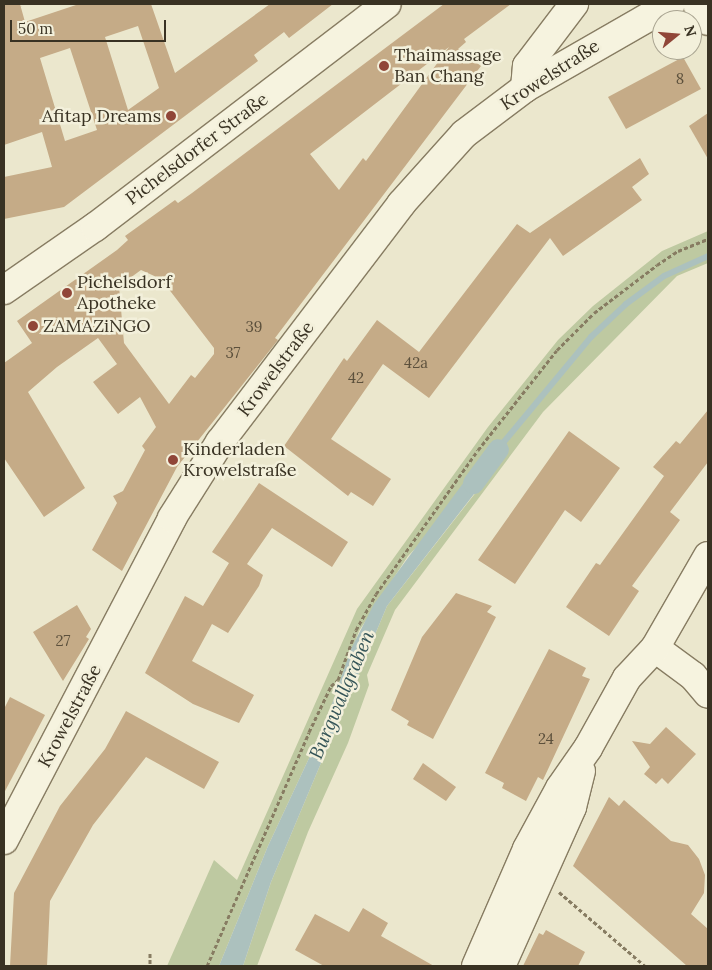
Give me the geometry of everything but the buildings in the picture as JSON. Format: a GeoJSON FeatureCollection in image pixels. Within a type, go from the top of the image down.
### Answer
{"type":"FeatureCollection","features":[{"type":"Feature","properties":{"kind":"street","name":"Pichelsdorfer Straße"},"geometry":{"type":"LineString","coordinates":[[4,290],[95,227],[387,4]]}},
{"type":"Feature","properties":{"kind":"street"},"geometry":{"type":"LineString","coordinates":[[525,88],[527,66],[574,4]]}},
{"type":"Feature","properties":{"kind":"street","name":"Krowelstraße"},"geometry":{"type":"LineString","coordinates":[[4,840],[172,518],[220,442],[401,204],[464,134],[525,88],[671,4]]}},
{"type":"Feature","properties":{"kind":"street"},"geometry":{"type":"LineString","coordinates":[[697,4],[708,21]]}},
{"type":"Feature","properties":{"kind":"street"},"geometry":{"type":"LineString","coordinates":[[476,966],[527,849],[560,788],[588,748],[628,678],[654,648],[708,556]]}},
{"type":"Feature","properties":{"kind":"street"},"geometry":{"type":"LineString","coordinates":[[654,648],[693,676],[708,694]]}},
{"type":"Feature","properties":{"kind":"street"},"geometry":{"type":"LineString","coordinates":[[501,966],[572,808],[588,748]]}},
{"type":"Feature","properties":{"kind":"path"},"geometry":{"type":"LineString","coordinates":[[207,966],[309,732],[331,686],[338,680],[356,630],[376,594],[478,450],[557,350],[594,313],[657,265],[678,251],[708,239]]}},
{"type":"Feature","properties":{"kind":"path"},"geometry":{"type":"LineString","coordinates":[[541,877],[645,966]]}},
{"type":"Feature","properties":{"kind":"path"},"geometry":{"type":"LineString","coordinates":[[150,953],[150,966]]}},
{"type":"Feature","properties":{"kind":"green space"},"geometry":{"type":"Polygon","coordinates":[[[708,231],[708,263],[677,276],[543,412],[395,610],[367,675],[369,685],[348,743],[308,832],[257,966],[243,966],[271,882],[387,606],[502,459],[408,556],[359,631],[325,724],[268,846],[219,966],[167,966],[214,860],[237,880],[357,609],[488,427],[558,340],[593,306],[662,251],[708,231]]]}},
{"type":"Feature","properties":{"kind":"water"},"geometry":{"type":"Polygon","coordinates":[[[502,458],[387,606],[271,882],[243,966],[219,966],[268,846],[325,724],[351,649],[374,604],[478,463],[502,458]]]}},
{"type":"Feature","properties":{"kind":"waterway"},"geometry":{"type":"LineString","coordinates":[[498,449],[591,337],[626,304],[664,276],[708,256]]}},
{"type":"Feature","properties":{"kind":"waterway","name":"Burgwallgraben"},"geometry":{"type":"LineString","coordinates":[[473,483],[498,449]]}},
{"type":"Feature","properties":{"kind":"place","name":"Thaimassage Ban Chang"},"geometry":{"type":"Point","coordinates":[384,66]}},
{"type":"Feature","properties":{"kind":"place","name":"Afitap Dreams"},"geometry":{"type":"Point","coordinates":[171,116]}},
{"type":"Feature","properties":{"kind":"place","name":"Pichelsdorf Apotheke"},"geometry":{"type":"Point","coordinates":[67,293]}},
{"type":"Feature","properties":{"kind":"place","name":"ZAMAZiNGO"},"geometry":{"type":"Point","coordinates":[33,326]}},
{"type":"Feature","properties":{"kind":"place","name":"Kinderladen Krowelstraße"},"geometry":{"type":"Point","coordinates":[173,460]}}]}
